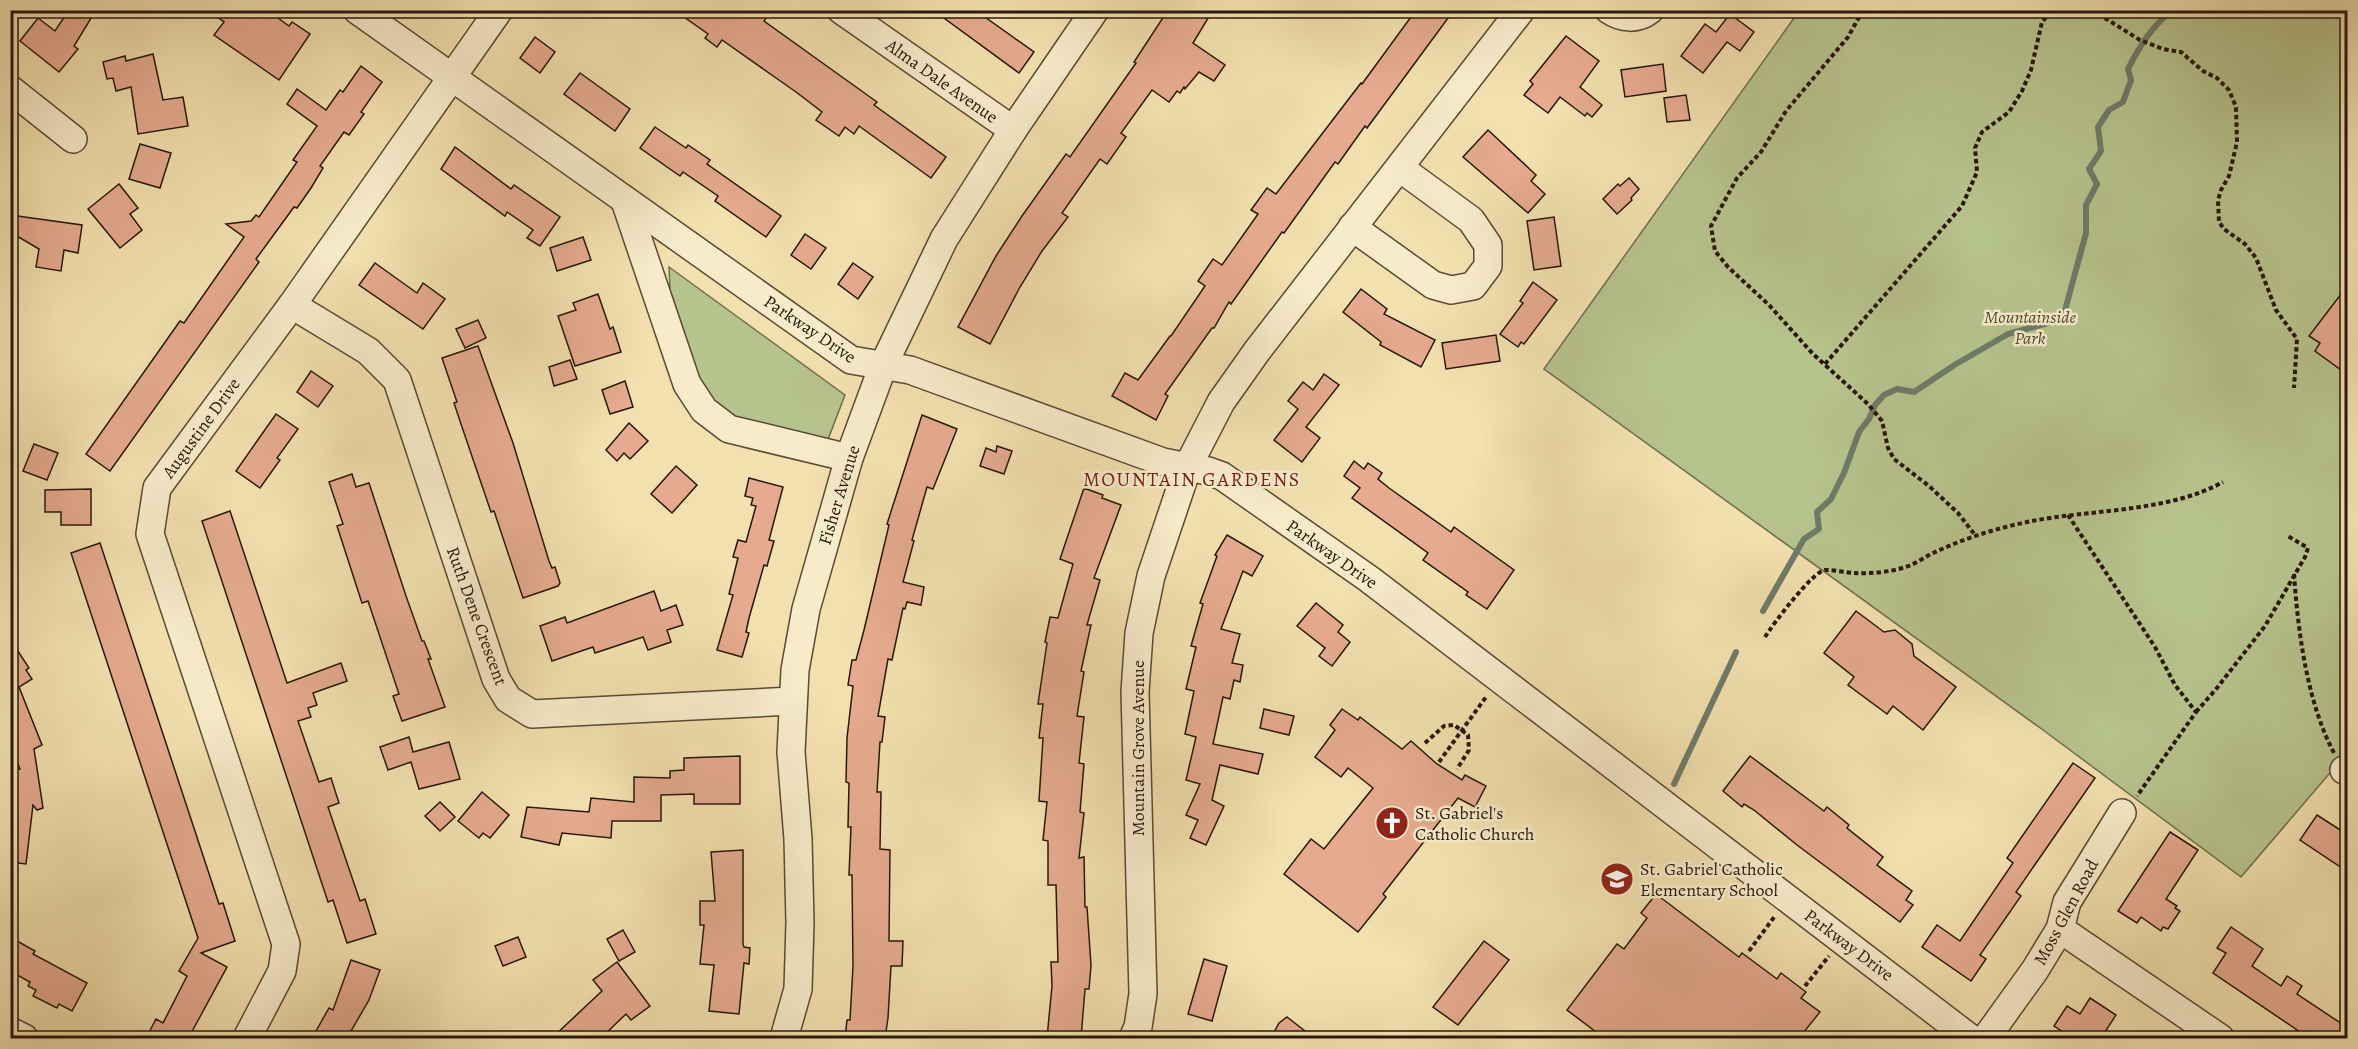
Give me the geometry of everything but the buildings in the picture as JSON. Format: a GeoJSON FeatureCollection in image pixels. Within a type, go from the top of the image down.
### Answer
{"type":"FeatureCollection","features":[{"type":"Feature","properties":{"kind":"street","name":"Parkway Drive"},"geometry":{"type":"LineString","coordinates":[[357,10],[851,360],[910,370],[1163,462],[1188,466],[1222,476],[1370,579],[1970,1038]]}},
{"type":"Feature","properties":{"kind":"street","name":"Augustine Drive"},"geometry":{"type":"LineString","coordinates":[[247,1038],[282,971],[286,944],[150,534],[158,488],[292,305],[499,10]]}},
{"type":"Feature","properties":{"kind":"street","name":"Alma Dale Avenue"},"geometry":{"type":"LineString","coordinates":[[841,10],[1013,130]]}},
{"type":"Feature","properties":{"kind":"street","name":"Fisher Avenue"},"geometry":{"type":"LineString","coordinates":[[784,1038],[798,989],[799,967],[798,839],[790,752],[795,670],[806,609],[849,458],[883,366],[944,239],[1013,130],[1095,10]]}},
{"type":"Feature","properties":{"kind":"street","name":"Mountain Grove Avenue"},"geometry":{"type":"LineString","coordinates":[[1133,1038],[1138,1027],[1143,994],[1135,692],[1139,633],[1151,576],[1188,466],[1221,402],[1352,227],[1521,10]]}},
{"type":"Feature","properties":{"kind":"street"},"geometry":{"type":"LineString","coordinates":[[1609,10],[1619,17],[1642,17],[1650,10]]}},
{"type":"Feature","properties":{"kind":"street"},"geometry":{"type":"LineString","coordinates":[[10,89],[73,139]]}},
{"type":"Feature","properties":{"kind":"street"},"geometry":{"type":"LineString","coordinates":[[1352,227],[1432,285],[1451,291],[1473,286],[1488,266],[1488,245],[1471,220],[1400,168]]}},
{"type":"Feature","properties":{"kind":"street"},"geometry":{"type":"LineString","coordinates":[[625,201],[687,384],[704,410],[729,429],[849,458]]}},
{"type":"Feature","properties":{"kind":"street","name":"Ruth Dene Crescent"},"geometry":{"type":"LineString","coordinates":[[292,305],[368,351],[397,380],[496,680],[508,699],[532,714],[792,701]]}},
{"type":"Feature","properties":{"kind":"street","name":"Moss Glen Road"},"geometry":{"type":"LineString","coordinates":[[1986,1038],[2035,970],[2060,929],[2067,902],[2122,813]]}},
{"type":"Feature","properties":{"kind":"street"},"geometry":{"type":"LineString","coordinates":[[2060,929],[2220,1038]]}},
{"type":"Feature","properties":{"kind":"street"},"geometry":{"type":"LineString","coordinates":[[10,1031],[24,1038]]}},
{"type":"Feature","properties":{"kind":"path"},"geometry":{"type":"LineString","coordinates":[[1863,10],[1848,37],[1786,111],[1761,152],[1737,178],[1711,226],[1715,251],[1728,267],[1770,305],[1825,364],[1868,404],[1882,421],[1888,448],[1894,459],[1929,486],[1958,513],[1975,535]]}},
{"type":"Feature","properties":{"kind":"path"},"geometry":{"type":"LineString","coordinates":[[1825,364],[1962,206],[1977,172],[1975,148],[1982,132],[2008,112],[2022,92],[2031,70],[2042,22],[2052,10]]}},
{"type":"Feature","properties":{"kind":"path"},"geometry":{"type":"LineString","coordinates":[[2092,10],[2140,40],[2163,49],[2181,52],[2203,71],[2217,78],[2229,90],[2236,107],[2237,142],[2229,176],[2218,200],[2219,222],[2224,229],[2245,244],[2256,258],[2276,310],[2297,339],[2294,388]]}},
{"type":"Feature","properties":{"kind":"path"},"geometry":{"type":"LineString","coordinates":[[1765,637],[1785,607],[1802,592],[1815,574],[1824,570],[1863,574],[1904,567],[1975,535],[2068,514],[2148,505],[2204,492],[2223,482]]}},
{"type":"Feature","properties":{"kind":"path"},"geometry":{"type":"LineString","coordinates":[[2068,514],[2155,647],[2175,685],[2196,712]]}},
{"type":"Feature","properties":{"kind":"path"},"geometry":{"type":"LineString","coordinates":[[2122,813],[2151,778],[2196,712],[2265,626],[2308,548],[2286,535]]}},
{"type":"Feature","properties":{"kind":"path"},"geometry":{"type":"LineString","coordinates":[[2294,573],[2311,690],[2322,731],[2346,771]]}},
{"type":"Feature","properties":{"kind":"path"},"geometry":{"type":"LineString","coordinates":[[1438,762],[1500,679]]}},
{"type":"Feature","properties":{"kind":"path"},"geometry":{"type":"LineString","coordinates":[[1425,743],[1444,726],[1454,725],[1468,735],[1469,750],[1456,769]]}},
{"type":"Feature","properties":{"kind":"path"},"geometry":{"type":"LineString","coordinates":[[1749,951],[1788,899]]}},
{"type":"Feature","properties":{"kind":"path"},"geometry":{"type":"LineString","coordinates":[[1805,986],[1842,940]]}},
{"type":"Feature","properties":{"kind":"green space","name":"Mountainside Park"},"geometry":{"type":"Polygon","coordinates":[[[1799,11],[2347,11],[2347,753],[2241,877],[2043,730],[1544,369],[1799,11]]]}},
{"type":"Feature","properties":{"kind":"green space"},"geometry":{"type":"Polygon","coordinates":[[[669,267],[845,395],[827,442],[727,418],[707,401],[670,290],[669,267]]]}},
{"type":"Feature","properties":{"kind":"waterway"},"geometry":{"type":"LineString","coordinates":[[1763,611],[1804,539],[1819,529],[1817,512],[1831,499],[1844,473],[1859,432],[1869,419],[1875,405],[1884,395],[1897,389],[1914,392],[2008,334],[2045,324],[2064,314],[2086,233],[2086,205],[2097,184],[2089,169],[2101,151],[2098,127],[2109,110],[2123,102],[2131,80],[2128,69],[2152,30],[2172,10]]}},
{"type":"Feature","properties":{"kind":"waterway"},"geometry":{"type":"LineString","coordinates":[[1674,784],[1736,652]]}},
{"type":"Feature","properties":{"kind":"place","name":"St. Gabriel's Catholic Church"},"geometry":{"type":"Point","coordinates":[1392,823]}},
{"type":"Feature","properties":{"kind":"place","name":"St. Gabriel Catholic Elementary School"},"geometry":{"type":"Point","coordinates":[1617,879]}},
{"type":"Feature","properties":{"kind":"district","name":"MOUNTAIN GARDENS"},"geometry":{"type":"Point","coordinates":[1192,479]}}]}
